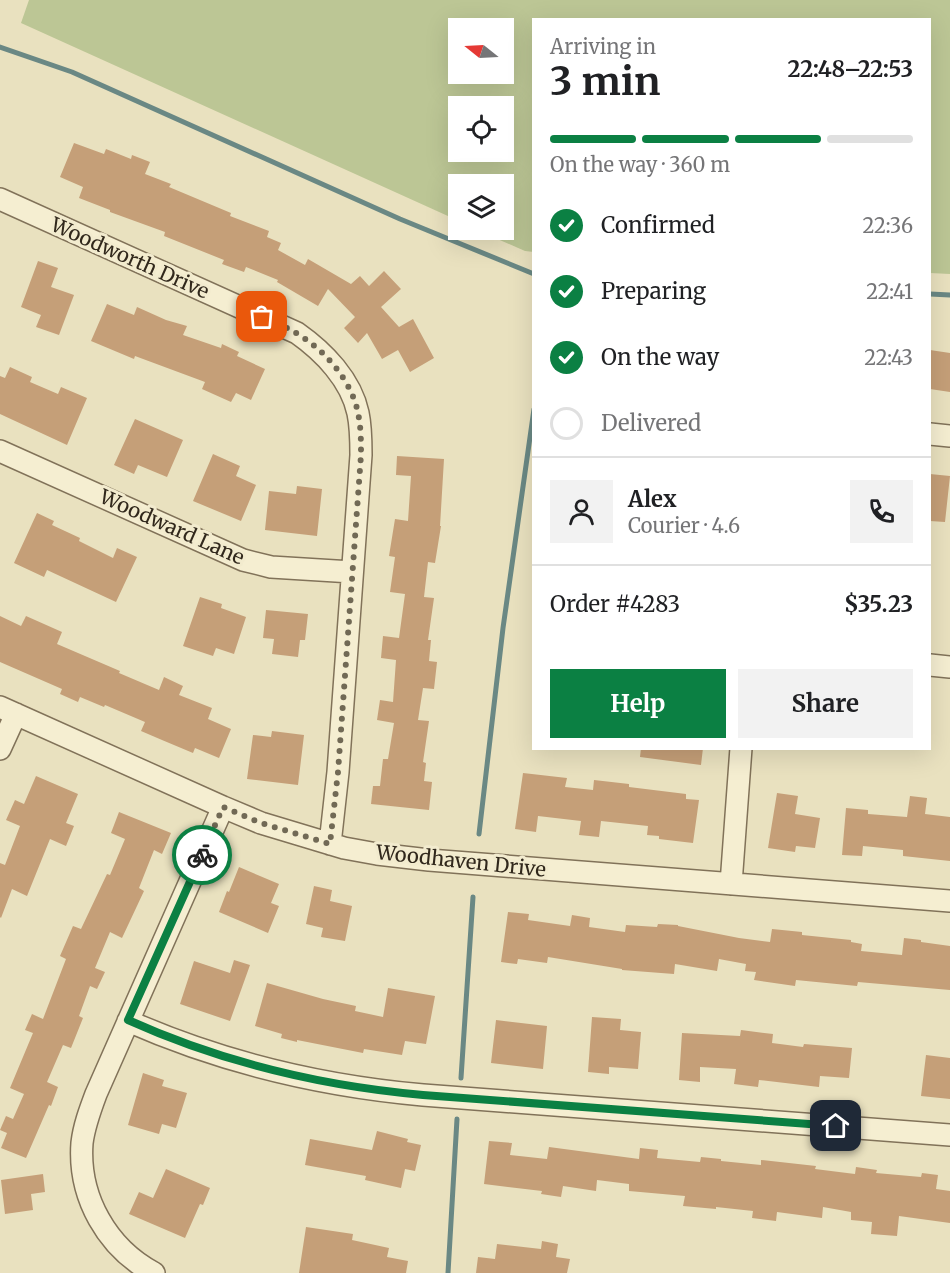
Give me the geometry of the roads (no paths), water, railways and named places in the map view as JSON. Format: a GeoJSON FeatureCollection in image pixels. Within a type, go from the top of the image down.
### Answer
{"type":"FeatureCollection","features":[{"type":"Feature","properties":{"kind":"street","name":"Woodworth Drive"},"geometry":{"type":"LineString","coordinates":[[0,199],[284,327],[307,340],[326,358],[349,389],[357,405],[361,455],[338,772],[330,844]]}},
{"type":"Feature","properties":{"kind":"street"},"geometry":{"type":"LineString","coordinates":[[931,434],[950,436]]}},
{"type":"Feature","properties":{"kind":"street","name":"Woodward Lane"},"geometry":{"type":"LineString","coordinates":[[0,452],[243,560],[282,568],[352,572]]}},
{"type":"Feature","properties":{"kind":"street"},"geometry":{"type":"LineString","coordinates":[[931,665],[950,667]]}},
{"type":"Feature","properties":{"kind":"street"},"geometry":{"type":"LineString","coordinates":[[0,749],[8,710]]}},
{"type":"Feature","properties":{"kind":"street","name":"Woodhaven Drive"},"geometry":{"type":"LineString","coordinates":[[8,710],[261,823],[330,844],[377,854],[950,901]]}},
{"type":"Feature","properties":{"kind":"street"},"geometry":{"type":"LineString","coordinates":[[731,884],[741,750]]}},
{"type":"Feature","properties":{"kind":"street"},"geometry":{"type":"LineString","coordinates":[[154,1273],[125,1252],[105,1229],[93,1208],[88,1196],[82,1163],[84,1133],[91,1108],[128,1020],[223,807]]}},
{"type":"Feature","properties":{"kind":"street"},"geometry":{"type":"LineString","coordinates":[[128,1020],[177,1041],[240,1061],[316,1080],[382,1091],[950,1135]]}},
{"type":"Feature","properties":{"kind":"waterway"},"geometry":{"type":"LineString","coordinates":[[0,47],[72,72],[400,219],[532,273]]}},
{"type":"Feature","properties":{"kind":"waterway"},"geometry":{"type":"LineString","coordinates":[[931,294],[950,295]]}},
{"type":"Feature","properties":{"kind":"waterway"},"geometry":{"type":"LineString","coordinates":[[479,834],[503,628],[532,423]]}},
{"type":"Feature","properties":{"kind":"waterway"},"geometry":{"type":"LineString","coordinates":[[461,1078],[473,897]]}},
{"type":"Feature","properties":{"kind":"waterway"},"geometry":{"type":"LineString","coordinates":[[448,1273],[457,1119]]}}]}
